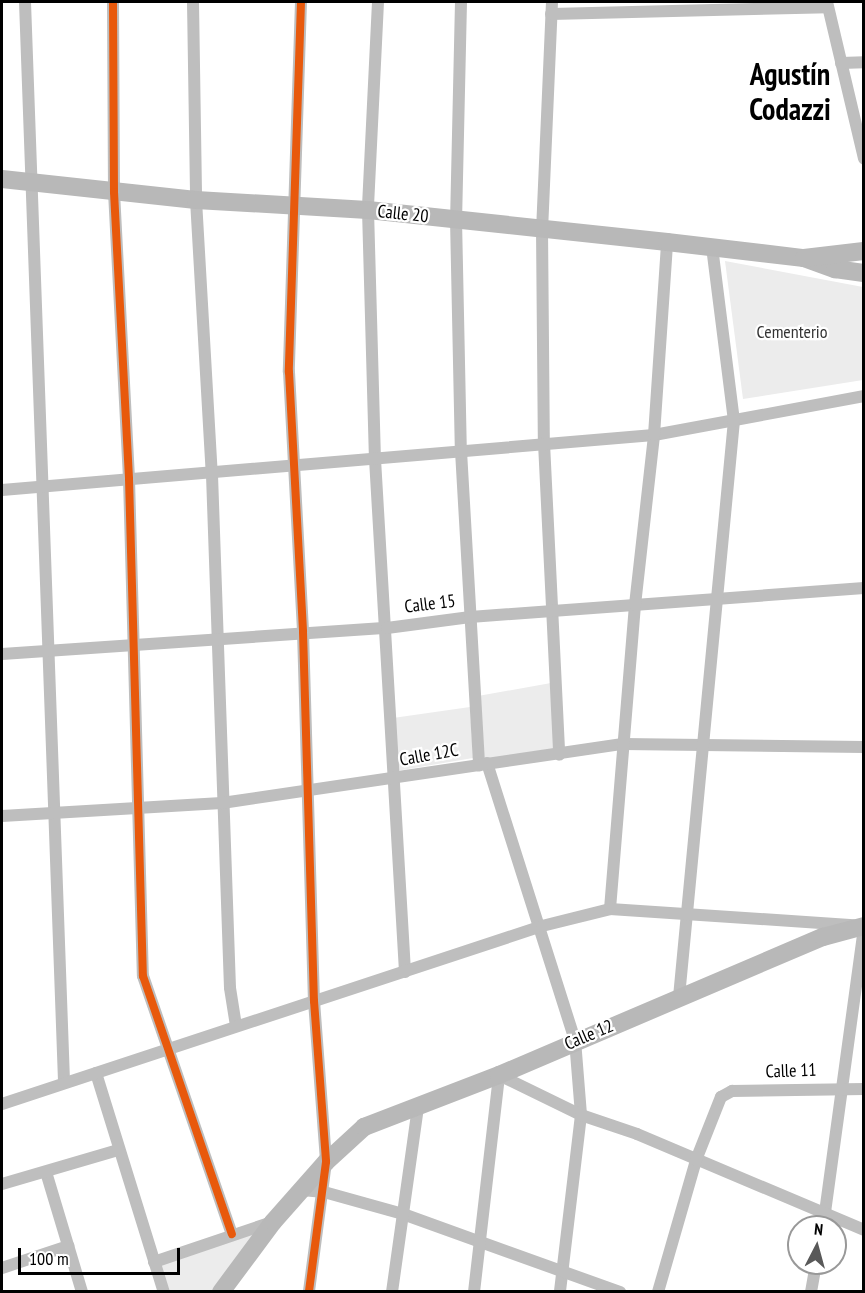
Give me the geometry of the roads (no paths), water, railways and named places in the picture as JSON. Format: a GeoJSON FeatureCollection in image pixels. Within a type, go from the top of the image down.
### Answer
{"type":"FeatureCollection","features":[{"type":"Feature","properties":{"kind":"street"},"geometry":{"type":"LineString","coordinates":[[25,2],[34,182],[47,651],[64,1081]]}},
{"type":"Feature","properties":{"kind":"street"},"geometry":{"type":"LineString","coordinates":[[113,2],[114,192],[129,479],[143,976],[232,1234]]}},
{"type":"Feature","properties":{"kind":"street"},"geometry":{"type":"LineString","coordinates":[[193,2],[196,200],[212,475],[230,988],[236,1026]]}},
{"type":"Feature","properties":{"kind":"street"},"geometry":{"type":"LineString","coordinates":[[301,2],[289,372],[303,632],[314,1000],[326,1162],[324,1192],[309,1292]]}},
{"type":"Feature","properties":{"kind":"street"},"geometry":{"type":"LineString","coordinates":[[378,2],[368,210],[375,459],[387,628],[392,779],[405,972]]}},
{"type":"Feature","properties":{"kind":"street"},"geometry":{"type":"LineString","coordinates":[[461,2],[456,219],[461,451],[470,617],[483,764],[542,926],[575,1040],[581,1115],[560,1292]]}},
{"type":"Feature","properties":{"kind":"street"},"geometry":{"type":"LineString","coordinates":[[559,755],[544,443],[542,229],[551,8],[827,4],[864,159]]}},
{"type":"Feature","properties":{"kind":"street"},"geometry":{"type":"LineString","coordinates":[[841,63],[864,62]]}},
{"type":"Feature","properties":{"kind":"street","name":"Calle 20"},"geometry":{"type":"LineString","coordinates":[[2,179],[196,200],[368,210],[804,258],[864,251]]}},
{"type":"Feature","properties":{"kind":"street"},"geometry":{"type":"LineString","coordinates":[[610,909],[635,605],[654,435],[667,242]]}},
{"type":"Feature","properties":{"kind":"street"},"geometry":{"type":"LineString","coordinates":[[679,997],[685,914],[706,743],[734,421],[712,248]]}},
{"type":"Feature","properties":{"kind":"street","name":"Calle 20"},"geometry":{"type":"LineString","coordinates":[[804,258],[835,269],[864,273]]}},
{"type":"Feature","properties":{"kind":"street"},"geometry":{"type":"LineString","coordinates":[[2,490],[129,479],[212,475],[544,443],[654,435],[864,396]]}},
{"type":"Feature","properties":{"kind":"street","name":"Calle 15"},"geometry":{"type":"LineString","coordinates":[[2,654],[132,642],[387,628],[470,617],[864,588]]}},
{"type":"Feature","properties":{"kind":"street","name":"Calle 12C"},"geometry":{"type":"LineString","coordinates":[[2,816],[140,811],[222,803],[623,744],[706,743],[864,747]]}},
{"type":"Feature","properties":{"kind":"street"},"geometry":{"type":"LineString","coordinates":[[2,1104],[64,1081],[169,1050],[542,926],[610,909],[864,927],[825,1214]]}},
{"type":"Feature","properties":{"kind":"street","name":"Calle 12"},"geometry":{"type":"LineString","coordinates":[[221,1292],[273,1222],[326,1162],[364,1127],[499,1075],[575,1040],[823,937],[864,927]]}},
{"type":"Feature","properties":{"kind":"street"},"geometry":{"type":"LineString","coordinates":[[96,1073],[118,1150],[164,1292]]}},
{"type":"Feature","properties":{"kind":"street"},"geometry":{"type":"LineString","coordinates":[[474,1292],[499,1075],[581,1115],[864,1230]]}},
{"type":"Feature","properties":{"kind":"street","name":"Calle 11"},"geometry":{"type":"LineString","coordinates":[[696,1160],[721,1097],[732,1091],[864,1089]]}},
{"type":"Feature","properties":{"kind":"street"},"geometry":{"type":"LineString","coordinates":[[392,1292],[418,1107]]}},
{"type":"Feature","properties":{"kind":"street"},"geometry":{"type":"LineString","coordinates":[[2,1184],[118,1150]]}},
{"type":"Feature","properties":{"kind":"street"},"geometry":{"type":"LineString","coordinates":[[658,1292],[696,1160]]}},
{"type":"Feature","properties":{"kind":"street"},"geometry":{"type":"LineString","coordinates":[[46,1172],[82,1292]]}},
{"type":"Feature","properties":{"kind":"street"},"geometry":{"type":"LineString","coordinates":[[302,1190],[324,1192],[403,1214],[481,1245],[620,1292]]}},
{"type":"Feature","properties":{"kind":"street"},"geometry":{"type":"LineString","coordinates":[[154,1262],[273,1222]]}},
{"type":"Feature","properties":{"kind":"street"},"geometry":{"type":"LineString","coordinates":[[2,1268],[68,1246]]}},
{"type":"Feature","properties":{"kind":"street"},"geometry":{"type":"LineString","coordinates":[[811,1292],[814,1275]]}},
{"type":"Feature","properties":{"kind":"district","name":"Agustín Codazzi"},"geometry":{"type":"Point","coordinates":[790,92]}},
{"type":"Feature","properties":{"kind":"park label","name":"Cementerio"},"geometry":{"type":"Point","coordinates":[792,332]}}]}
